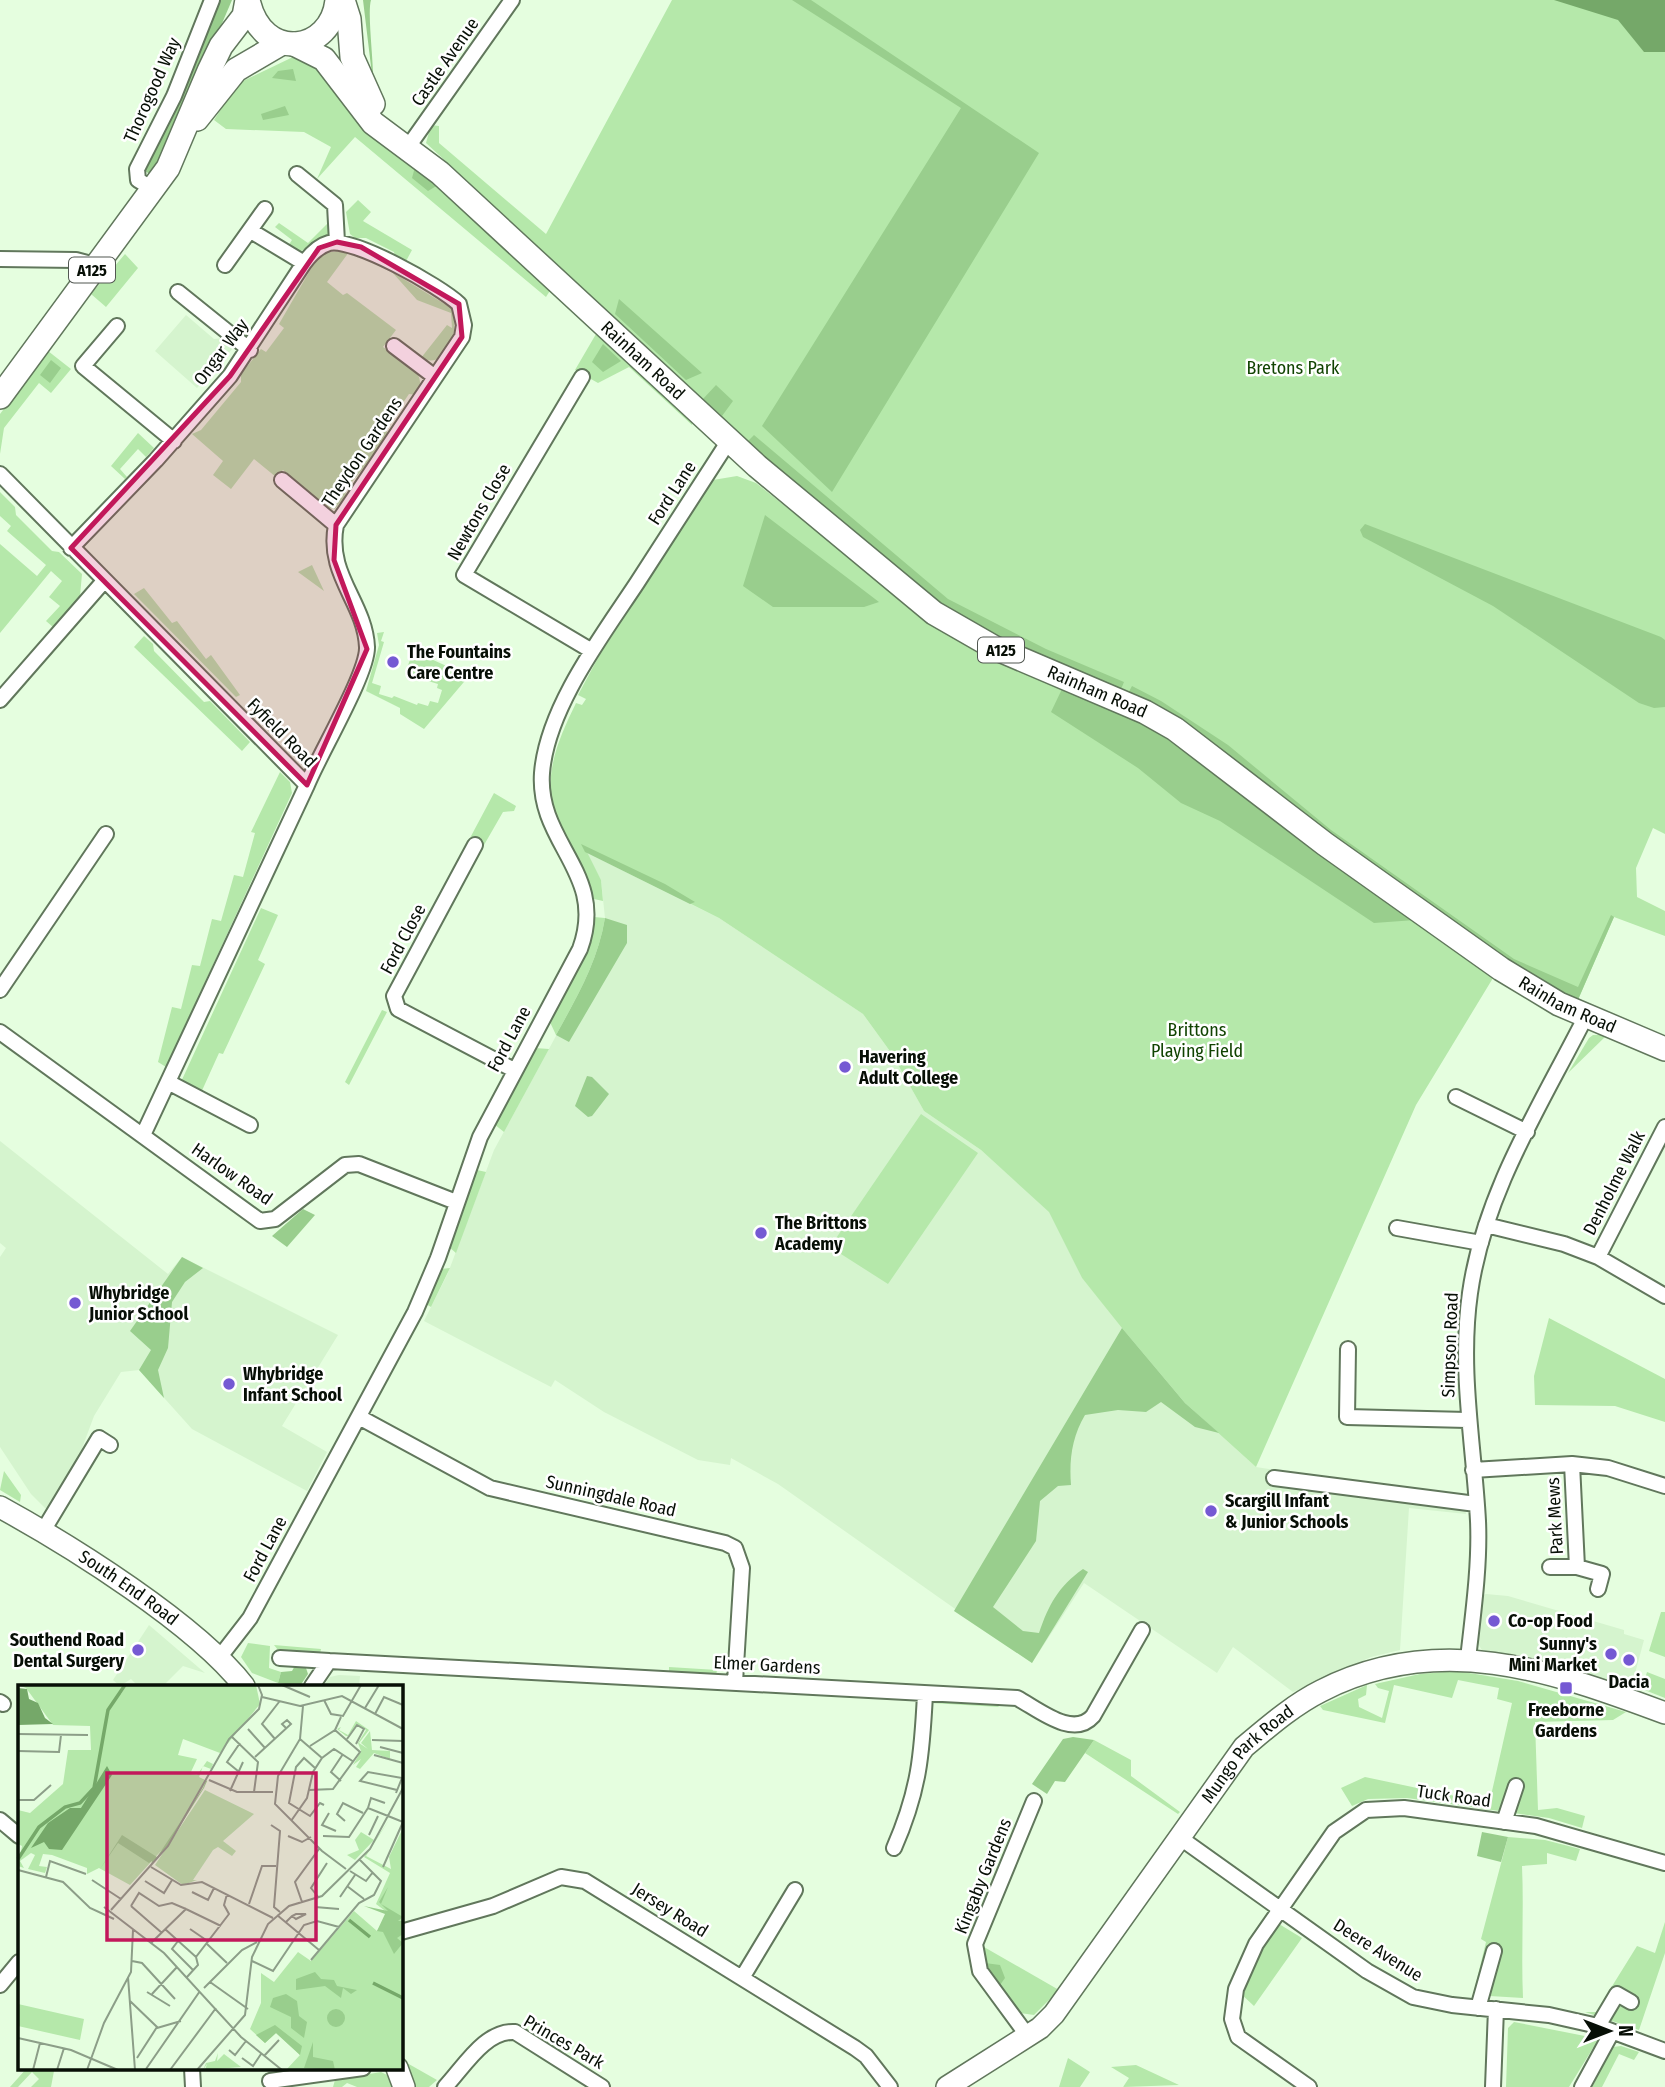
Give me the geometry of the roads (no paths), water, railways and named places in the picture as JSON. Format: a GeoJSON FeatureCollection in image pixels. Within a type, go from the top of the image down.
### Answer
{"type":"FeatureCollection","features":[{"type":"Feature","properties":{"kind":"main road","name":"A125"},"geometry":{"type":"LineString","coordinates":[[0,397],[168,168],[209,71],[221,46],[244,16],[248,0]]}},
{"type":"Feature","properties":{"kind":"main road","name":"Rainham Road"},"geometry":{"type":"LineString","coordinates":[[248,0],[256,25],[272,41],[288,44],[324,59],[373,123],[408,147],[786,491],[934,612],[995,648],[1144,712],[1175,729],[1325,844],[1501,969],[1587,1016],[1665,1049]]}},
{"type":"Feature","properties":{"kind":"main road","name":"Rainham Road"},"geometry":{"type":"LineString","coordinates":[[340,0],[349,19],[352,57],[367,95],[408,147]]}},
{"type":"Feature","properties":{"kind":"main road"},"geometry":{"type":"LineString","coordinates":[[288,44],[306,42],[325,28],[340,0]]}},
{"type":"Feature","properties":{"kind":"main road","name":"A125"},"geometry":{"type":"LineString","coordinates":[[180,141],[236,70],[288,44]]}},
{"type":"Feature","properties":{"kind":"street","name":"Thorogood Way"},"geometry":{"type":"LineString","coordinates":[[153,189],[138,180],[137,169],[174,96],[212,0]]}},
{"type":"Feature","properties":{"kind":"street","name":"Castle Avenue"},"geometry":{"type":"LineString","coordinates":[[408,147],[512,0]]}},
{"type":"Feature","properties":{"kind":"street"},"geometry":{"type":"LineString","coordinates":[[298,174],[335,205],[337,242]]}},
{"type":"Feature","properties":{"kind":"street"},"geometry":{"type":"LineString","coordinates":[[226,265],[265,209]]}},
{"type":"Feature","properties":{"kind":"street"},"geometry":{"type":"LineString","coordinates":[[251,231],[304,263]]}},
{"type":"Feature","properties":{"kind":"street","name":"Ongar Way"},"geometry":{"type":"LineString","coordinates":[[71,548],[174,441],[250,350],[304,263],[319,248],[337,242]]}},
{"type":"Feature","properties":{"kind":"street","name":"Theydon Gardens"},"geometry":{"type":"LineString","coordinates":[[307,785],[358,680],[367,649],[365,634],[334,560],[336,524],[462,337],[463,313],[459,304],[361,247],[337,242]]}},
{"type":"Feature","properties":{"kind":"street"},"geometry":{"type":"LineString","coordinates":[[0,258],[76,260],[95,265]]}},
{"type":"Feature","properties":{"kind":"street"},"geometry":{"type":"LineString","coordinates":[[178,292],[250,350]]}},
{"type":"Feature","properties":{"kind":"street"},"geometry":{"type":"LineString","coordinates":[[117,326],[83,366],[174,441]]}},
{"type":"Feature","properties":{"kind":"street"},"geometry":{"type":"LineString","coordinates":[[394,346],[435,377]]}},
{"type":"Feature","properties":{"kind":"street","name":"Newtons Close"},"geometry":{"type":"LineString","coordinates":[[582,377],[464,575],[592,651]]}},
{"type":"Feature","properties":{"kind":"street","name":"Ford Lane"},"geometry":{"type":"LineString","coordinates":[[219,1658],[246,1624],[415,1312],[438,1258],[480,1137],[586,931],[587,900],[582,882],[550,823],[544,800],[542,772],[551,735],[592,651],[730,439]]}},
{"type":"Feature","properties":{"kind":"street","name":"Fyfield Road"},"geometry":{"type":"LineString","coordinates":[[0,474],[307,785],[143,1135]]}},
{"type":"Feature","properties":{"kind":"street"},"geometry":{"type":"LineString","coordinates":[[282,480],[336,524]]}},
{"type":"Feature","properties":{"kind":"street"},"geometry":{"type":"LineString","coordinates":[[0,700],[104,581]]}},
{"type":"Feature","properties":{"kind":"street"},"geometry":{"type":"LineString","coordinates":[[0,990],[106,834]]}},
{"type":"Feature","properties":{"kind":"street","name":"Ford Close"},"geometry":{"type":"LineString","coordinates":[[475,845],[394,996],[394,1003],[398,1009],[514,1070]]}},
{"type":"Feature","properties":{"kind":"street","name":"Simpson Road"},"geometry":{"type":"LineString","coordinates":[[1468,1659],[1478,1522],[1467,1420],[1469,1293],[1486,1225],[1504,1174],[1587,1016]]}},
{"type":"Feature","properties":{"kind":"street","name":"Harlow Road"},"geometry":{"type":"LineString","coordinates":[[0,1032],[260,1220],[275,1219],[345,1165],[359,1164],[456,1202]]}},
{"type":"Feature","properties":{"kind":"street"},"geometry":{"type":"LineString","coordinates":[[168,1082],[250,1125]]}},
{"type":"Feature","properties":{"kind":"street"},"geometry":{"type":"LineString","coordinates":[[1456,1097],[1527,1132]]}},
{"type":"Feature","properties":{"kind":"street","name":"Denholme Walk"},"geometry":{"type":"LineString","coordinates":[[1598,1257],[1665,1128]]}},
{"type":"Feature","properties":{"kind":"street"},"geometry":{"type":"LineString","coordinates":[[1486,1225],[1564,1244],[1598,1257],[1665,1296]]}},
{"type":"Feature","properties":{"kind":"street"},"geometry":{"type":"LineString","coordinates":[[1397,1228],[1481,1242]]}},
{"type":"Feature","properties":{"kind":"street"},"geometry":{"type":"LineString","coordinates":[[1348,1349],[1347,1417],[1467,1420]]}},
{"type":"Feature","properties":{"kind":"street","name":"Sunningdale Road"},"geometry":{"type":"LineString","coordinates":[[359,1417],[490,1488],[725,1543],[735,1548],[742,1568],[735,1682]]}},
{"type":"Feature","properties":{"kind":"street"},"geometry":{"type":"LineString","coordinates":[[43,1531],[99,1438],[110,1445]]}},
{"type":"Feature","properties":{"kind":"street"},"geometry":{"type":"LineString","coordinates":[[1473,1469],[1572,1464],[1608,1468],[1665,1486]]}},
{"type":"Feature","properties":{"kind":"street","name":"Park Mews"},"geometry":{"type":"LineString","coordinates":[[1572,1464],[1577,1567],[1602,1574],[1598,1589]]}},
{"type":"Feature","properties":{"kind":"street"},"geometry":{"type":"LineString","coordinates":[[1274,1478],[1476,1504]]}},
{"type":"Feature","properties":{"kind":"street","name":"South End Road"},"geometry":{"type":"LineString","coordinates":[[0,1507],[43,1531],[155,1608],[219,1658],[243,1685]]}},
{"type":"Feature","properties":{"kind":"street"},"geometry":{"type":"LineString","coordinates":[[1550,1567],[1577,1567]]}},
{"type":"Feature","properties":{"kind":"street","name":"Elmer Gardens"},"geometry":{"type":"LineString","coordinates":[[280,1658],[1017,1698],[1069,1726],[1083,1725],[1093,1716],[1142,1630]]}},
{"type":"Feature","properties":{"kind":"street","name":"Mungo Park Road"},"geometry":{"type":"LineString","coordinates":[[947,2087],[1040,2028],[1065,2003],[1244,1747],[1294,1708],[1351,1677],[1396,1665],[1468,1659],[1502,1662],[1665,1713]]}},
{"type":"Feature","properties":{"kind":"street"},"geometry":{"type":"LineString","coordinates":[[313,1685],[329,1661]]}},
{"type":"Feature","properties":{"kind":"street"},"geometry":{"type":"LineString","coordinates":[[894,1848],[913,1805],[922,1761],[925,1693]]}},
{"type":"Feature","properties":{"kind":"street"},"geometry":{"type":"LineString","coordinates":[[1504,1822],[1516,1786]]}},
{"type":"Feature","properties":{"kind":"street","name":"Kingaby Gardens"},"geometry":{"type":"LineString","coordinates":[[1027,2035],[980,1971],[975,1944],[1034,1801]]}},
{"type":"Feature","properties":{"kind":"street","name":"Tuck Road"},"geometry":{"type":"LineString","coordinates":[[1309,2087],[1238,2037],[1232,2019],[1236,1989],[1256,1944],[1334,1832],[1366,1810],[1404,1808],[1536,1826],[1665,1863]]}},
{"type":"Feature","properties":{"kind":"street"},"geometry":{"type":"LineString","coordinates":[[0,1820],[18,1835]]}},
{"type":"Feature","properties":{"kind":"street","name":"Deere Avenue"},"geometry":{"type":"LineString","coordinates":[[1179,1837],[1367,1971],[1413,1997],[1478,2008],[1549,2015],[1605,2029],[1665,2051]]}},
{"type":"Feature","properties":{"kind":"street","name":"Jersey Road"},"geometry":{"type":"LineString","coordinates":[[402,1932],[493,1906],[561,1877],[572,1876],[585,1881],[866,2056],[890,2087]]}},
{"type":"Feature","properties":{"kind":"street"},"geometry":{"type":"LineString","coordinates":[[742,1978],[795,1890]]}},
{"type":"Feature","properties":{"kind":"street"},"geometry":{"type":"LineString","coordinates":[[1478,2008],[1494,1951]]}},
{"type":"Feature","properties":{"kind":"street"},"geometry":{"type":"LineString","coordinates":[[0,1985],[18,1963]]}},
{"type":"Feature","properties":{"kind":"street"},"geometry":{"type":"LineString","coordinates":[[1582,2087],[1617,1994],[1631,2002]]}},
{"type":"Feature","properties":{"kind":"street"},"geometry":{"type":"LineString","coordinates":[[1493,2087],[1496,2009]]}},
{"type":"Feature","properties":{"kind":"street","name":"Princes Park"},"geometry":{"type":"LineString","coordinates":[[445,2087],[492,2037],[503,2031],[515,2032],[602,2087]]}},
{"type":"Feature","properties":{"kind":"street"},"geometry":{"type":"LineString","coordinates":[[270,2081],[325,2081],[357,2070]]}},
{"type":"Feature","properties":{"kind":"street"},"geometry":{"type":"LineString","coordinates":[[398,2070],[404,2087]]}},
{"type":"Feature","properties":{"kind":"place","name":"The Fountains Care Centre"},"geometry":{"type":"Point","coordinates":[393,662]}},
{"type":"Feature","properties":{"kind":"place","name":"Havering Adult College"},"geometry":{"type":"Point","coordinates":[845,1067]}},
{"type":"Feature","properties":{"kind":"place","name":"The Brittons Academy"},"geometry":{"type":"Point","coordinates":[761,1233]}},
{"type":"Feature","properties":{"kind":"place","name":"Whybridge Junior School"},"geometry":{"type":"Point","coordinates":[75,1303]}},
{"type":"Feature","properties":{"kind":"place","name":"Whybridge Infant School"},"geometry":{"type":"Point","coordinates":[229,1384]}},
{"type":"Feature","properties":{"kind":"place","name":"Scargill Infant & Junior Schools"},"geometry":{"type":"Point","coordinates":[1211,1511]}},
{"type":"Feature","properties":{"kind":"place","name":"Co-op Food"},"geometry":{"type":"Point","coordinates":[1494,1621]}},
{"type":"Feature","properties":{"kind":"place","name":"Southend Road Dental Surgery"},"geometry":{"type":"Point","coordinates":[138,1650]}},
{"type":"Feature","properties":{"kind":"place","name":"Sunny's Mini Market"},"geometry":{"type":"Point","coordinates":[1611,1654]}},
{"type":"Feature","properties":{"kind":"place","name":"Dacia"},"geometry":{"type":"Point","coordinates":[1629,1660]}},
{"type":"Feature","properties":{"kind":"place","name":"Freeborne Gardens"},"geometry":{"type":"Point","coordinates":[1566,1688]}},
{"type":"Feature","properties":{"kind":"park label","name":"Bretons Park"},"geometry":{"type":"Point","coordinates":[1293,368]}},
{"type":"Feature","properties":{"kind":"park label","name":"Brittons Playing Field"},"geometry":{"type":"Point","coordinates":[1197,1040]}}]}
